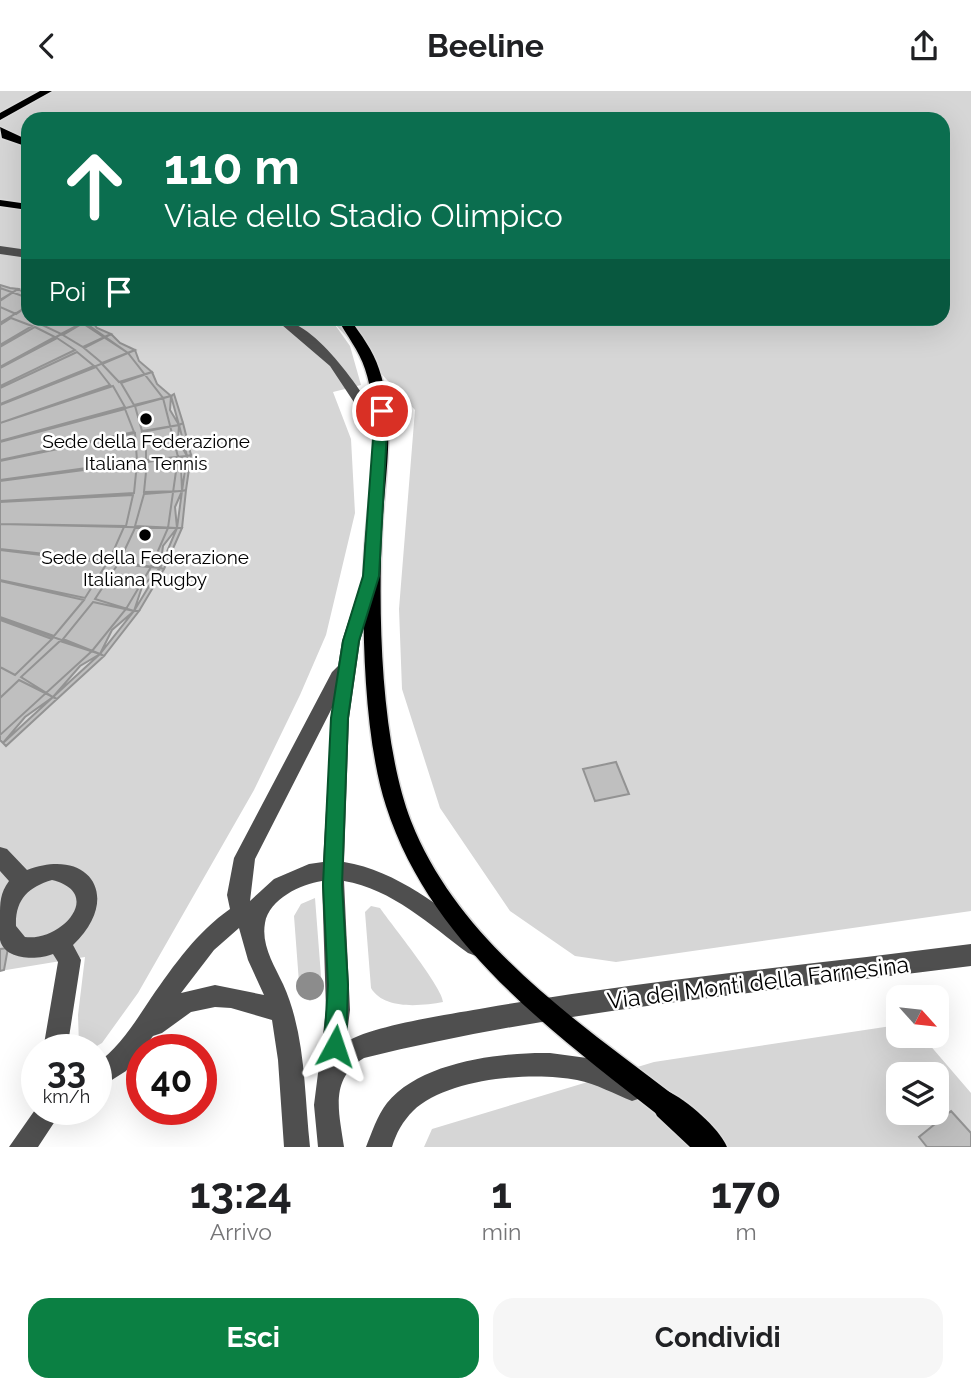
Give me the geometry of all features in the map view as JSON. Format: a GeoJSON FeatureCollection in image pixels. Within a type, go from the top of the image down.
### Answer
{"type":"FeatureCollection","features":[{"type":"Feature","properties":{"kind":"highway"},"geometry":{"type":"LineString","coordinates":[[667,1107],[712,1147]]}},
{"type":"Feature","properties":{"kind":"main road"},"geometry":{"type":"LineString","coordinates":[[0,117],[47,91]]}},
{"type":"Feature","properties":{"kind":"main road"},"geometry":{"type":"LineString","coordinates":[[0,130],[21,142]]}},
{"type":"Feature","properties":{"kind":"main road"},"geometry":{"type":"LineString","coordinates":[[0,146],[21,145]]}},
{"type":"Feature","properties":{"kind":"main road"},"geometry":{"type":"LineString","coordinates":[[0,203],[21,206]]}},
{"type":"Feature","properties":{"kind":"main road"},"geometry":{"type":"LineString","coordinates":[[349,326],[364,348],[376,375],[381,400],[371,576],[380,722],[394,803],[441,896],[490,956],[545,1009],[667,1107]]}},
{"type":"Feature","properties":{"kind":"street"},"geometry":{"type":"LineString","coordinates":[[0,250],[21,253]]}},
{"type":"Feature","properties":{"kind":"street"},"geometry":{"type":"LineString","coordinates":[[290,326],[335,363],[380,431]]}},
{"type":"Feature","properties":{"kind":"street"},"geometry":{"type":"LineString","coordinates":[[331,1147],[326,1105],[338,1010],[333,869],[340,718],[346,663],[371,576]]}},
{"type":"Feature","properties":{"kind":"street"},"geometry":{"type":"LineString","coordinates":[[297,1147],[282,1012],[275,990],[260,961],[252,917],[238,895],[244,858],[346,663]]}},
{"type":"Feature","properties":{"kind":"street"},"geometry":{"type":"LineString","coordinates":[[0,856],[24,882]]}},
{"type":"Feature","properties":{"kind":"street"},"geometry":{"type":"LineString","coordinates":[[141,1034],[190,964],[226,924],[252,917],[273,892],[291,881],[333,869],[362,873],[382,882],[490,956]]}},
{"type":"Feature","properties":{"kind":"street"},"geometry":{"type":"LineString","coordinates":[[56,1034],[64,951],[71,933],[87,909],[88,896],[84,885],[76,877],[65,872],[45,873],[24,882],[5,903],[1,915],[2,927],[7,937],[17,945],[64,951]]}},
{"type":"Feature","properties":{"kind":"street","name":"Via dei Monti della Farnesina"},"geometry":{"type":"LineString","coordinates":[[332,1071],[351,1051],[376,1041],[545,1009],[971,955]]}},
{"type":"Feature","properties":{"kind":"street"},"geometry":{"type":"LineString","coordinates":[[146,1034],[168,1013],[200,997],[229,995],[282,1012]]}},
{"type":"Feature","properties":{"kind":"street"},"geometry":{"type":"LineString","coordinates":[[112,1068],[126,1053]]}},
{"type":"Feature","properties":{"kind":"street"},"geometry":{"type":"LineString","coordinates":[[379,1147],[385,1128],[400,1106],[421,1088],[450,1077],[510,1066],[563,1066],[583,1069],[614,1080],[667,1107]]}},
{"type":"Feature","properties":{"kind":"street"},"geometry":{"type":"LineString","coordinates":[[22,1147],[39,1125]]}},
{"type":"Feature","properties":{"kind":"shaded area"},"geometry":{"type":"Polygon","coordinates":[[[0,91],[971,91],[971,911],[616,962],[575,956],[510,911],[440,808],[402,689],[399,609],[415,410],[337,326],[950,326],[950,112],[21,112],[21,326],[336,326],[350,346],[361,385],[333,392],[351,439],[355,513],[326,635],[300,695],[254,790],[138,993],[108,1034],[79,1034],[78,1015],[85,957],[0,971],[0,91]]]}},
{"type":"Feature","properties":{"kind":"shaded area"},"geometry":{"type":"Polygon","coordinates":[[[315,898],[322,989],[320,996],[310,1001],[300,996],[294,916],[301,904],[315,898]]]}},
{"type":"Feature","properties":{"kind":"shaded area"},"geometry":{"type":"Polygon","coordinates":[[[371,906],[380,908],[426,970],[443,1002],[404,1005],[385,1000],[371,988],[365,912],[371,906]]]}},
{"type":"Feature","properties":{"kind":"shaded area"},"geometry":{"type":"Polygon","coordinates":[[[886,1027],[886,1048],[932,1048],[944,1062],[886,1062],[886,1125],[949,1125],[949,1067],[971,1093],[971,1147],[424,1147],[432,1129],[654,1062],[886,1027]]]}},
{"type":"Feature","properties":{"kind":"building"},"geometry":{"type":"Polygon","coordinates":[[[0,285],[10,288],[18,289],[0,300],[0,285]]]}},
{"type":"Feature","properties":{"kind":"building"},"geometry":{"type":"Polygon","coordinates":[[[0,288],[21,296],[21,326],[87,326],[128,353],[163,398],[178,457],[168,528],[151,567],[126,609],[92,651],[0,735],[0,288]]]}},
{"type":"Feature","properties":{"kind":"building"},"geometry":{"type":"Polygon","coordinates":[[[0,288],[21,296],[21,310],[0,323],[0,288]]]}},
{"type":"Feature","properties":{"kind":"building"},"geometry":{"type":"Polygon","coordinates":[[[18,289],[21,291],[21,311],[16,314],[0,307],[0,301],[18,289]]]}},
{"type":"Feature","properties":{"kind":"building"},"geometry":{"type":"Polygon","coordinates":[[[21,310],[21,326],[77,326],[0,367],[0,323],[21,310]]]}},
{"type":"Feature","properties":{"kind":"building"},"geometry":{"type":"Polygon","coordinates":[[[11,318],[21,322],[21,326],[32,326],[0,345],[0,325],[11,318]]]}},
{"type":"Feature","properties":{"kind":"building"},"geometry":{"type":"Polygon","coordinates":[[[44,326],[76,326],[61,334],[44,326]]]}},
{"type":"Feature","properties":{"kind":"building"},"geometry":{"type":"Polygon","coordinates":[[[77,326],[90,326],[128,353],[0,405],[0,367],[77,326]]]}},
{"type":"Feature","properties":{"kind":"building"},"geometry":{"type":"Polygon","coordinates":[[[78,326],[95,326],[111,334],[83,347],[63,335],[78,326]]]}},
{"type":"Feature","properties":{"kind":"building"},"geometry":{"type":"Polygon","coordinates":[[[35,327],[55,337],[0,367],[0,347],[35,327]]]}},
{"type":"Feature","properties":{"kind":"building"},"geometry":{"type":"Polygon","coordinates":[[[111,334],[120,343],[135,350],[102,363],[84,348],[111,334]]]}},
{"type":"Feature","properties":{"kind":"building"},"geometry":{"type":"Polygon","coordinates":[[[57,338],[75,350],[0,386],[0,368],[57,338]]]}},
{"type":"Feature","properties":{"kind":"building"},"geometry":{"type":"Polygon","coordinates":[[[135,350],[139,361],[152,372],[119,382],[102,364],[135,350]]]}},
{"type":"Feature","properties":{"kind":"building"},"geometry":{"type":"Polygon","coordinates":[[[77,352],[94,366],[0,404],[0,388],[77,352]]]}},
{"type":"Feature","properties":{"kind":"building"},"geometry":{"type":"Polygon","coordinates":[[[128,353],[163,398],[0,442],[0,405],[128,353]]]}},
{"type":"Feature","properties":{"kind":"building"},"geometry":{"type":"Polygon","coordinates":[[[96,367],[110,385],[0,423],[0,405],[96,367]]]}},
{"type":"Feature","properties":{"kind":"building"},"geometry":{"type":"Polygon","coordinates":[[[152,372],[157,384],[171,396],[134,405],[121,383],[152,372]]]}},
{"type":"Feature","properties":{"kind":"building"},"geometry":{"type":"Polygon","coordinates":[[[113,386],[125,407],[0,441],[0,423],[113,386]]]}},
{"type":"Feature","properties":{"kind":"building"},"geometry":{"type":"Polygon","coordinates":[[[174,394],[183,423],[179,425],[171,396],[174,394]]]}},
{"type":"Feature","properties":{"kind":"building"},"geometry":{"type":"Polygon","coordinates":[[[171,396],[170,410],[179,425],[142,431],[135,406],[171,396]]]}},
{"type":"Feature","properties":{"kind":"building"},"geometry":{"type":"Polygon","coordinates":[[[163,398],[178,457],[0,480],[0,442],[163,398]]]}},
{"type":"Feature","properties":{"kind":"building"},"geometry":{"type":"Polygon","coordinates":[[[125,409],[134,432],[0,460],[0,442],[125,409]]]}},
{"type":"Feature","properties":{"kind":"building"},"geometry":{"type":"Polygon","coordinates":[[[183,423],[191,455],[187,456],[179,425],[183,423]]]}},
{"type":"Feature","properties":{"kind":"building"},"geometry":{"type":"Polygon","coordinates":[[[179,425],[178,440],[187,456],[146,460],[146,441],[142,432],[179,425]]]}},
{"type":"Feature","properties":{"kind":"building"},"geometry":{"type":"Polygon","coordinates":[[[135,433],[137,461],[0,480],[0,461],[135,433]]]}},
{"type":"Feature","properties":{"kind":"building"},"geometry":{"type":"Polygon","coordinates":[[[191,455],[186,490],[182,491],[187,456],[191,455]]]}},
{"type":"Feature","properties":{"kind":"building"},"geometry":{"type":"Polygon","coordinates":[[[187,456],[181,465],[182,491],[144,492],[147,462],[187,456]]]}},
{"type":"Feature","properties":{"kind":"building"},"geometry":{"type":"Polygon","coordinates":[[[178,457],[168,528],[0,524],[0,480],[178,457]]]}},
{"type":"Feature","properties":{"kind":"building"},"geometry":{"type":"Polygon","coordinates":[[[137,463],[134,493],[0,501],[0,481],[137,463]]]}},
{"type":"Feature","properties":{"kind":"building"},"geometry":{"type":"Polygon","coordinates":[[[186,490],[182,528],[177,528],[182,491],[186,490]]]}},
{"type":"Feature","properties":{"kind":"building"},"geometry":{"type":"Polygon","coordinates":[[[182,491],[175,507],[177,528],[135,526],[144,494],[182,491]]]}},
{"type":"Feature","properties":{"kind":"building"},"geometry":{"type":"Polygon","coordinates":[[[133,495],[126,526],[0,524],[0,502],[133,495]]]}},
{"type":"Feature","properties":{"kind":"building"},"geometry":{"type":"Polygon","coordinates":[[[0,524],[124,527],[109,561],[0,549],[0,524]]]}},
{"type":"Feature","properties":{"kind":"building"},"geometry":{"type":"Polygon","coordinates":[[[0,524],[168,528],[151,567],[126,609],[92,651],[0,618],[0,524]]]}},
{"type":"Feature","properties":{"kind":"building"},"geometry":{"type":"Polygon","coordinates":[[[135,528],[177,528],[163,546],[160,568],[119,562],[135,528]]]}},
{"type":"Feature","properties":{"kind":"building"},"geometry":{"type":"Polygon","coordinates":[[[177,528],[182,528],[164,569],[160,568],[177,528]]]}},
{"type":"Feature","properties":{"kind":"building"},"geometry":{"type":"Polygon","coordinates":[[[0,550],[107,563],[85,598],[0,580],[0,550]]]}},
{"type":"Feature","properties":{"kind":"building"},"geometry":{"type":"Polygon","coordinates":[[[118,564],[160,568],[142,587],[134,611],[95,599],[118,564]]]}},
{"type":"Feature","properties":{"kind":"building"},"geometry":{"type":"Polygon","coordinates":[[[160,568],[164,569],[139,611],[134,611],[160,568]]]}},
{"type":"Feature","properties":{"kind":"building"},"geometry":{"type":"Polygon","coordinates":[[[0,581],[84,600],[54,636],[0,617],[0,581]]]}},
{"type":"Feature","properties":{"kind":"building"},"geometry":{"type":"Polygon","coordinates":[[[93,602],[134,611],[112,630],[100,654],[63,639],[93,602]]]}},
{"type":"Feature","properties":{"kind":"building"},"geometry":{"type":"Polygon","coordinates":[[[134,611],[139,611],[104,656],[100,654],[134,611]]]}},
{"type":"Feature","properties":{"kind":"building"},"geometry":{"type":"Polygon","coordinates":[[[0,618],[92,651],[0,735],[0,618]]]}},
{"type":"Feature","properties":{"kind":"building"},"geometry":{"type":"Polygon","coordinates":[[[0,620],[52,639],[15,675],[0,667],[0,620]]]}},
{"type":"Feature","properties":{"kind":"building"},"geometry":{"type":"Polygon","coordinates":[[[60,641],[100,654],[80,666],[53,697],[21,677],[60,641]]]}},
{"type":"Feature","properties":{"kind":"building"},"geometry":{"type":"Polygon","coordinates":[[[100,654],[104,656],[57,699],[53,697],[100,654]]]}},
{"type":"Feature","properties":{"kind":"building"},"geometry":{"type":"Polygon","coordinates":[[[19,680],[53,697],[25,717],[3,743],[0,740],[0,698],[19,680]]]}},
{"type":"Feature","properties":{"kind":"building"},"geometry":{"type":"Polygon","coordinates":[[[53,697],[57,699],[6,746],[3,743],[53,697]]]}},
{"type":"Feature","properties":{"kind":"building"},"geometry":{"type":"Polygon","coordinates":[[[616,762],[629,794],[595,801],[583,769],[616,762]]]}},
{"type":"Feature","properties":{"kind":"building"},"geometry":{"type":"Polygon","coordinates":[[[8,948],[4,970],[0,971],[0,949],[8,948]]]}},
{"type":"Feature","properties":{"kind":"building"},"geometry":{"type":"Polygon","coordinates":[[[951,1111],[971,1133],[971,1147],[927,1147],[919,1137],[934,1125],[949,1125],[951,1111]]]}},
{"type":"Feature","properties":{"kind":"place","name":"Sede della Federazione Italiana Tennis"},"geometry":{"type":"Point","coordinates":[146,419]}},
{"type":"Feature","properties":{"kind":"place","name":"Sede della Federazione Italiana Rugby"},"geometry":{"type":"Point","coordinates":[145,535]}},
{"type":"Feature","properties":{"kind":"route"},"geometry":{"type":"LineString","coordinates":[[335,1046],[338,985],[332,885],[340,718],[346,663],[371,576],[382,411]]}}]}
